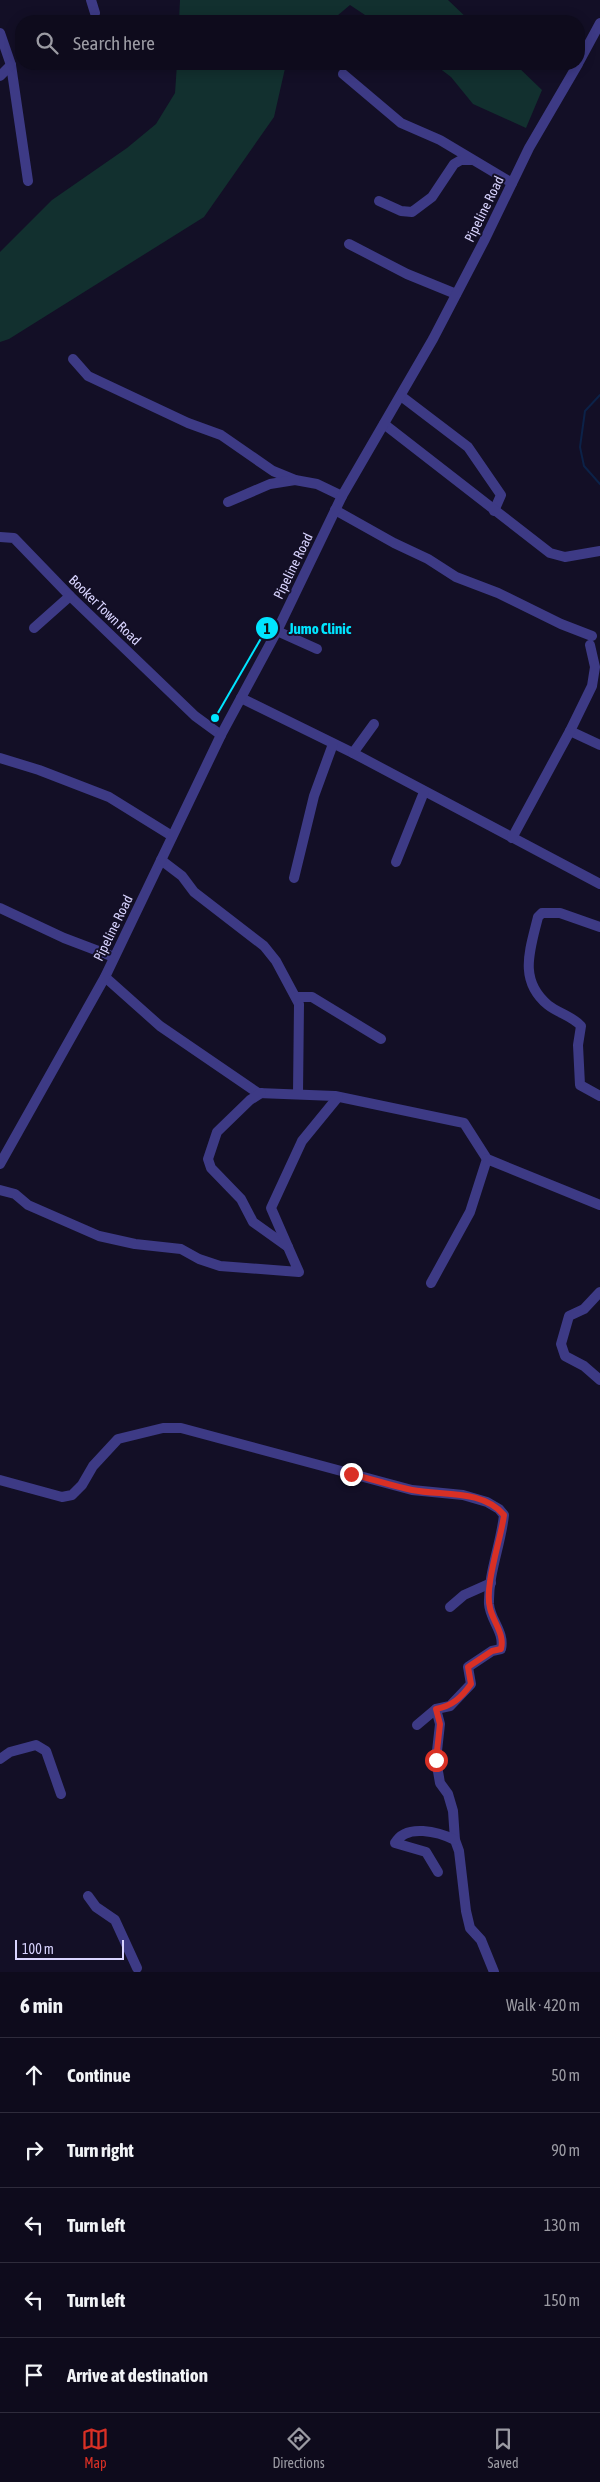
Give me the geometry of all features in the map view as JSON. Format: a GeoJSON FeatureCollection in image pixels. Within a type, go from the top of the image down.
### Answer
{"type":"FeatureCollection","features":[{"type":"Feature","properties":{"kind":"street"},"geometry":{"type":"LineString","coordinates":[[90,0],[95,13]]}},
{"type":"Feature","properties":{"kind":"street","name":"Pipeline Road"},"geometry":{"type":"LineString","coordinates":[[585,50],[600,23]]}},
{"type":"Feature","properties":{"kind":"street"},"geometry":{"type":"LineString","coordinates":[[0,33],[11,65],[28,181]]}},
{"type":"Feature","properties":{"kind":"street"},"geometry":{"type":"LineString","coordinates":[[0,76],[11,65]]}},
{"type":"Feature","properties":{"kind":"street","name":"Pipeline Road"},"geometry":{"type":"LineString","coordinates":[[0,1164],[105,977],[221,735],[277,631],[342,496],[401,396],[456,294],[528,148],[574,70]]}},
{"type":"Feature","properties":{"kind":"street"},"geometry":{"type":"LineString","coordinates":[[343,74],[401,123],[440,140],[512,183]]}},
{"type":"Feature","properties":{"kind":"street"},"geometry":{"type":"LineString","coordinates":[[379,201],[400,210],[412,212],[432,197],[454,164],[461,160],[472,160]]}},
{"type":"Feature","properties":{"kind":"street"},"geometry":{"type":"LineString","coordinates":[[349,244],[407,274],[456,294]]}},
{"type":"Feature","properties":{"kind":"street"},"geometry":{"type":"LineString","coordinates":[[72,359],[88,376],[188,423],[221,435],[273,471],[295,480],[317,484],[342,496]]}},
{"type":"Feature","properties":{"kind":"street"},"geometry":{"type":"LineString","coordinates":[[401,396],[468,447],[501,495],[494,511]]}},
{"type":"Feature","properties":{"kind":"street"},"geometry":{"type":"LineString","coordinates":[[384,424],[494,511],[556,556],[565,557],[600,551]]}},
{"type":"Feature","properties":{"kind":"street"},"geometry":{"type":"LineString","coordinates":[[228,502],[270,484],[295,480]]}},
{"type":"Feature","properties":{"kind":"street"},"geometry":{"type":"LineString","coordinates":[[336,510],[394,543],[428,559],[456,577],[498,593],[591,640],[595,676],[584,706],[512,838]]}},
{"type":"Feature","properties":{"kind":"street","name":"Booker Town Road"},"geometry":{"type":"LineString","coordinates":[[0,537],[14,538],[70,596],[189,711],[221,735]]}},
{"type":"Feature","properties":{"kind":"street"},"geometry":{"type":"LineString","coordinates":[[34,628],[70,596]]}},
{"type":"Feature","properties":{"kind":"street"},"geometry":{"type":"LineString","coordinates":[[277,631],[317,649]]}},
{"type":"Feature","properties":{"kind":"street"},"geometry":{"type":"LineString","coordinates":[[241,698],[353,753],[600,884]]}},
{"type":"Feature","properties":{"kind":"street"},"geometry":{"type":"LineString","coordinates":[[353,753],[374,724]]}},
{"type":"Feature","properties":{"kind":"street"},"geometry":{"type":"LineString","coordinates":[[570,732],[600,745]]}},
{"type":"Feature","properties":{"kind":"street"},"geometry":{"type":"LineString","coordinates":[[294,878],[314,796],[333,744]]}},
{"type":"Feature","properties":{"kind":"street"},"geometry":{"type":"LineString","coordinates":[[0,758],[39,770],[109,797],[172,836]]}},
{"type":"Feature","properties":{"kind":"street"},"geometry":{"type":"LineString","coordinates":[[396,862],[424,792]]}},
{"type":"Feature","properties":{"kind":"street"},"geometry":{"type":"LineString","coordinates":[[161,860],[182,876],[194,892],[264,946],[296,997],[299,1004],[298,1094]]}},
{"type":"Feature","properties":{"kind":"street"},"geometry":{"type":"LineString","coordinates":[[0,908],[64,938],[114,957]]}},
{"type":"Feature","properties":{"kind":"street"},"geometry":{"type":"LineString","coordinates":[[600,926],[560,912],[542,913],[538,918],[528,971],[541,997],[549,1005],[581,1026],[578,1045],[580,1086],[600,1096]]}},
{"type":"Feature","properties":{"kind":"street"},"geometry":{"type":"LineString","coordinates":[[105,977],[160,1026],[261,1093],[338,1097],[464,1123],[487,1159],[600,1206]]}},
{"type":"Feature","properties":{"kind":"street"},"geometry":{"type":"LineString","coordinates":[[296,997],[312,997],[381,1039]]}},
{"type":"Feature","properties":{"kind":"street"},"geometry":{"type":"LineString","coordinates":[[249,1086],[250,1100]]}},
{"type":"Feature","properties":{"kind":"street"},"geometry":{"type":"LineString","coordinates":[[261,1093],[250,1100],[217,1132],[208,1159],[211,1168],[241,1199],[253,1222],[288,1247]]}},
{"type":"Feature","properties":{"kind":"street"},"geometry":{"type":"LineString","coordinates":[[0,1190],[15,1194],[28,1205],[59,1218],[82,1231],[135,1244],[181,1248],[198,1259],[220,1266],[299,1272],[271,1208],[302,1141],[338,1097]]}},
{"type":"Feature","properties":{"kind":"street"},"geometry":{"type":"LineString","coordinates":[[431,1283],[470,1212],[487,1159]]}},
{"type":"Feature","properties":{"kind":"street"},"geometry":{"type":"LineString","coordinates":[[600,1292],[584,1309],[569,1316],[560,1344],[565,1356],[584,1366],[600,1380]]}},
{"type":"Feature","properties":{"kind":"street"},"geometry":{"type":"LineString","coordinates":[[0,1480],[62,1497],[72,1495],[93,1466],[118,1439],[163,1428],[182,1428],[412,1490],[463,1495],[487,1502],[499,1508],[504,1515],[491,1582],[489,1606],[503,1640],[501,1649],[492,1651],[468,1667],[471,1684],[464,1694],[450,1706],[436,1709],[417,1725]]}},
{"type":"Feature","properties":{"kind":"street"},"geometry":{"type":"LineString","coordinates":[[450,1607],[464,1595],[491,1582]]}},
{"type":"Feature","properties":{"kind":"street"},"geometry":{"type":"LineString","coordinates":[[436,1709],[440,1724],[436,1760],[440,1783],[448,1794],[453,1811],[455,1840],[470,1928],[481,1940],[494,1972]]}},
{"type":"Feature","properties":{"kind":"street"},"geometry":{"type":"LineString","coordinates":[[0,1759],[10,1752],[36,1745],[46,1751],[61,1794]]}},
{"type":"Feature","properties":{"kind":"street"},"geometry":{"type":"LineString","coordinates":[[438,1872],[426,1852],[395,1843],[396,1840],[410,1832],[440,1833],[455,1840]]}},
{"type":"Feature","properties":{"kind":"street"},"geometry":{"type":"LineString","coordinates":[[88,1896],[96,1908],[115,1920],[137,1968]]}},
{"type":"Feature","properties":{"kind":"green space"},"geometry":{"type":"Polygon","coordinates":[[[180,0],[448,0],[464,15],[365,15],[350,5],[338,15],[179,15],[180,0]]]}},
{"type":"Feature","properties":{"kind":"green space"},"geometry":{"type":"Polygon","coordinates":[[[177,70],[285,70],[274,117],[204,217],[9,339],[0,342],[0,252],[52,200],[127,148],[156,124],[175,93],[177,70]]]}},
{"type":"Feature","properties":{"kind":"green space"},"geometry":{"type":"Polygon","coordinates":[[[442,70],[521,70],[542,90],[526,128],[473,104],[451,77],[442,70]]]}},
{"type":"Feature","properties":{"kind":"waterway"},"geometry":{"type":"LineString","coordinates":[[600,395],[585,411],[580,447],[584,466],[600,484]]}},
{"type":"Feature","properties":{"kind":"place","name":"Jumo Clinic"},"geometry":{"type":"Point","coordinates":[215,718]}},
{"type":"Feature","properties":{"kind":"route"},"geometry":{"type":"LineString","coordinates":[[351,1474],[412,1490],[463,1495],[487,1502],[499,1508],[504,1515],[491,1582],[489,1606],[503,1640],[501,1649],[492,1651],[468,1667],[471,1684],[464,1694],[450,1706],[436,1709],[440,1724],[436,1746],[436,1760]]}}]}
